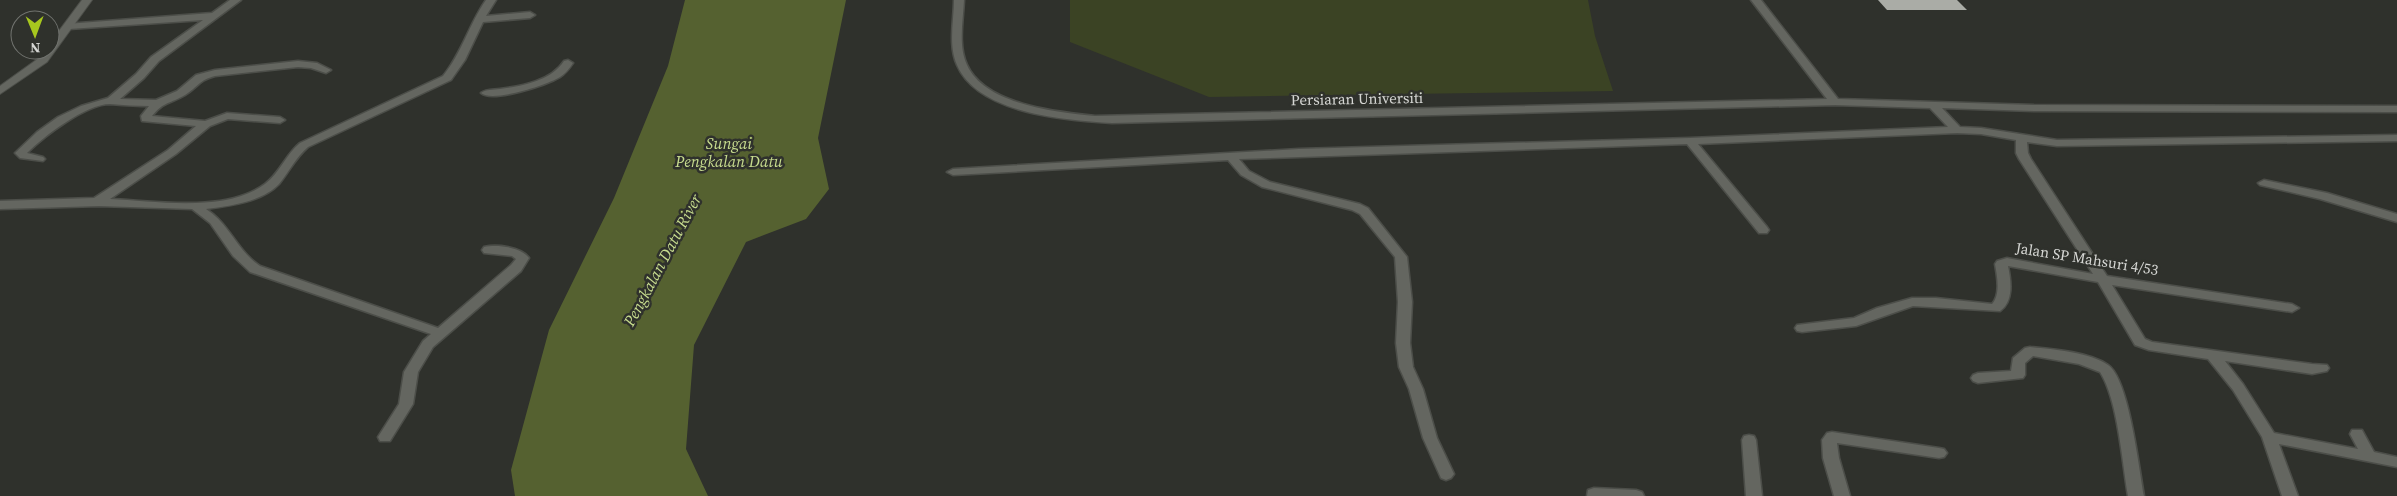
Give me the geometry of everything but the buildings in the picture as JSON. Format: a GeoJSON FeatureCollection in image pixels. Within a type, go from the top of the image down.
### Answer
{"type":"FeatureCollection","features":[{"type":"Feature","properties":{"kind":"main road"},"geometry":{"type":"LineString","coordinates":[[0,91],[43,60],[87,0]]}},
{"type":"Feature","properties":{"kind":"street"},"geometry":{"type":"LineString","coordinates":[[39,159],[24,156],[21,153],[34,141],[40,132],[73,112],[112,100],[140,76],[155,59],[236,0]]}},
{"type":"Feature","properties":{"kind":"street"},"geometry":{"type":"LineString","coordinates":[[0,205],[97,202],[195,206],[247,196],[264,190],[276,181],[288,158],[304,146],[447,78],[458,64],[478,19],[491,0]]}},
{"type":"Feature","properties":{"kind":"street","name":"Persiaran Universiti"},"geometry":{"type":"LineString","coordinates":[[959,0],[958,49],[962,66],[972,80],[1014,104],[1076,118],[1112,120],[1835,102],[2034,108],[2397,108]]}},
{"type":"Feature","properties":{"kind":"street"},"geometry":{"type":"LineString","coordinates":[[1756,0],[1835,102]]}},
{"type":"Feature","properties":{"kind":"street"},"geometry":{"type":"LineString","coordinates":[[478,19],[530,15]]}},
{"type":"Feature","properties":{"kind":"street"},"geometry":{"type":"LineString","coordinates":[[69,26],[212,16]]}},
{"type":"Feature","properties":{"kind":"street"},"geometry":{"type":"LineString","coordinates":[[486,93],[504,92],[541,82],[562,72],[568,63]]}},
{"type":"Feature","properties":{"kind":"street"},"geometry":{"type":"LineString","coordinates":[[112,100],[113,102],[157,103],[181,93],[205,75],[298,64],[312,65],[326,70]]}},
{"type":"Feature","properties":{"kind":"street"},"geometry":{"type":"LineString","coordinates":[[157,103],[146,116],[146,119],[206,124]]}},
{"type":"Feature","properties":{"kind":"street"},"geometry":{"type":"LineString","coordinates":[[1934,106],[1957,130]]}},
{"type":"Feature","properties":{"kind":"street"},"geometry":{"type":"LineString","coordinates":[[97,202],[172,152],[206,124],[227,116],[280,120]]}},
{"type":"Feature","properties":{"kind":"street"},"geometry":{"type":"LineString","coordinates":[[953,172],[1231,156],[1957,130],[1981,131],[2057,143],[2397,138]]}},
{"type":"Feature","properties":{"kind":"street"},"geometry":{"type":"LineString","coordinates":[[2021,138],[2022,153],[2025,159],[2083,247],[2140,342],[2149,346],[2312,369],[2322,368]]}},
{"type":"Feature","properties":{"kind":"street"},"geometry":{"type":"LineString","coordinates":[[1690,141],[1763,230]]}},
{"type":"Feature","properties":{"kind":"street"},"geometry":{"type":"LineString","coordinates":[[1231,156],[1245,173],[1266,185],[1346,204],[1364,211],[1401,256],[1405,302],[1403,343],[1406,367],[1416,389],[1430,438],[1446,474]]}},
{"type":"Feature","properties":{"kind":"street"},"geometry":{"type":"LineString","coordinates":[[2264,183],[2323,196],[2397,218]]}},
{"type":"Feature","properties":{"kind":"street"},"geometry":{"type":"LineString","coordinates":[[195,206],[216,222],[235,252],[245,263],[440,333]]}},
{"type":"Feature","properties":{"kind":"street"},"geometry":{"type":"LineString","coordinates":[[385,437],[406,404],[411,372],[428,344],[516,268],[523,258],[515,253],[488,250]]}},
{"type":"Feature","properties":{"kind":"street","name":"Jalan SP Mahsuri 4/53"},"geometry":{"type":"LineString","coordinates":[[1802,328],[1856,322],[1882,310],[1912,302],[2000,307],[2004,275],[2001,264],[2007,262],[2101,279],[2292,308]]}},
{"type":"Feature","properties":{"kind":"street"},"geometry":{"type":"LineString","coordinates":[[1978,378],[2016,377],[2020,374],[2018,361],[2030,352],[2092,363],[2103,368],[2109,374],[2124,422],[2136,496]]}},
{"type":"Feature","properties":{"kind":"street"},"geometry":{"type":"LineString","coordinates":[[2212,355],[2238,387],[2268,437],[2290,496]]}},
{"type":"Feature","properties":{"kind":"street"},"geometry":{"type":"LineString","coordinates":[[2357,434],[2370,458]]}},
{"type":"Feature","properties":{"kind":"street"},"geometry":{"type":"LineString","coordinates":[[1842,496],[1831,458],[1829,440],[1832,437],[1938,453]]}},
{"type":"Feature","properties":{"kind":"street"},"geometry":{"type":"LineString","coordinates":[[2268,437],[2397,462]]}},
{"type":"Feature","properties":{"kind":"street"},"geometry":{"type":"LineString","coordinates":[[1749,440],[1754,496]]}},
{"type":"Feature","properties":{"kind":"street"},"geometry":{"type":"LineString","coordinates":[[1594,494],[1636,496]]}},
{"type":"Feature","properties":{"kind":"shaded area"},"geometry":{"type":"Polygon","coordinates":[[[1070,0],[1588,0],[1595,36],[1613,91],[1209,97],[1070,42],[1070,0]]]}},
{"type":"Feature","properties":{"kind":"water","name":"Sungai Pengkalan Datu"},"geometry":{"type":"Polygon","coordinates":[[[685,0],[846,0],[818,138],[829,189],[806,219],[746,242],[694,345],[686,449],[708,496],[515,496],[511,470],[549,330],[614,198],[668,66],[685,0]]]}},
{"type":"Feature","properties":{"kind":"water label","name":"Pengkalan Datu River"},"geometry":{"type":"Point","coordinates":[662,260]}}]}
